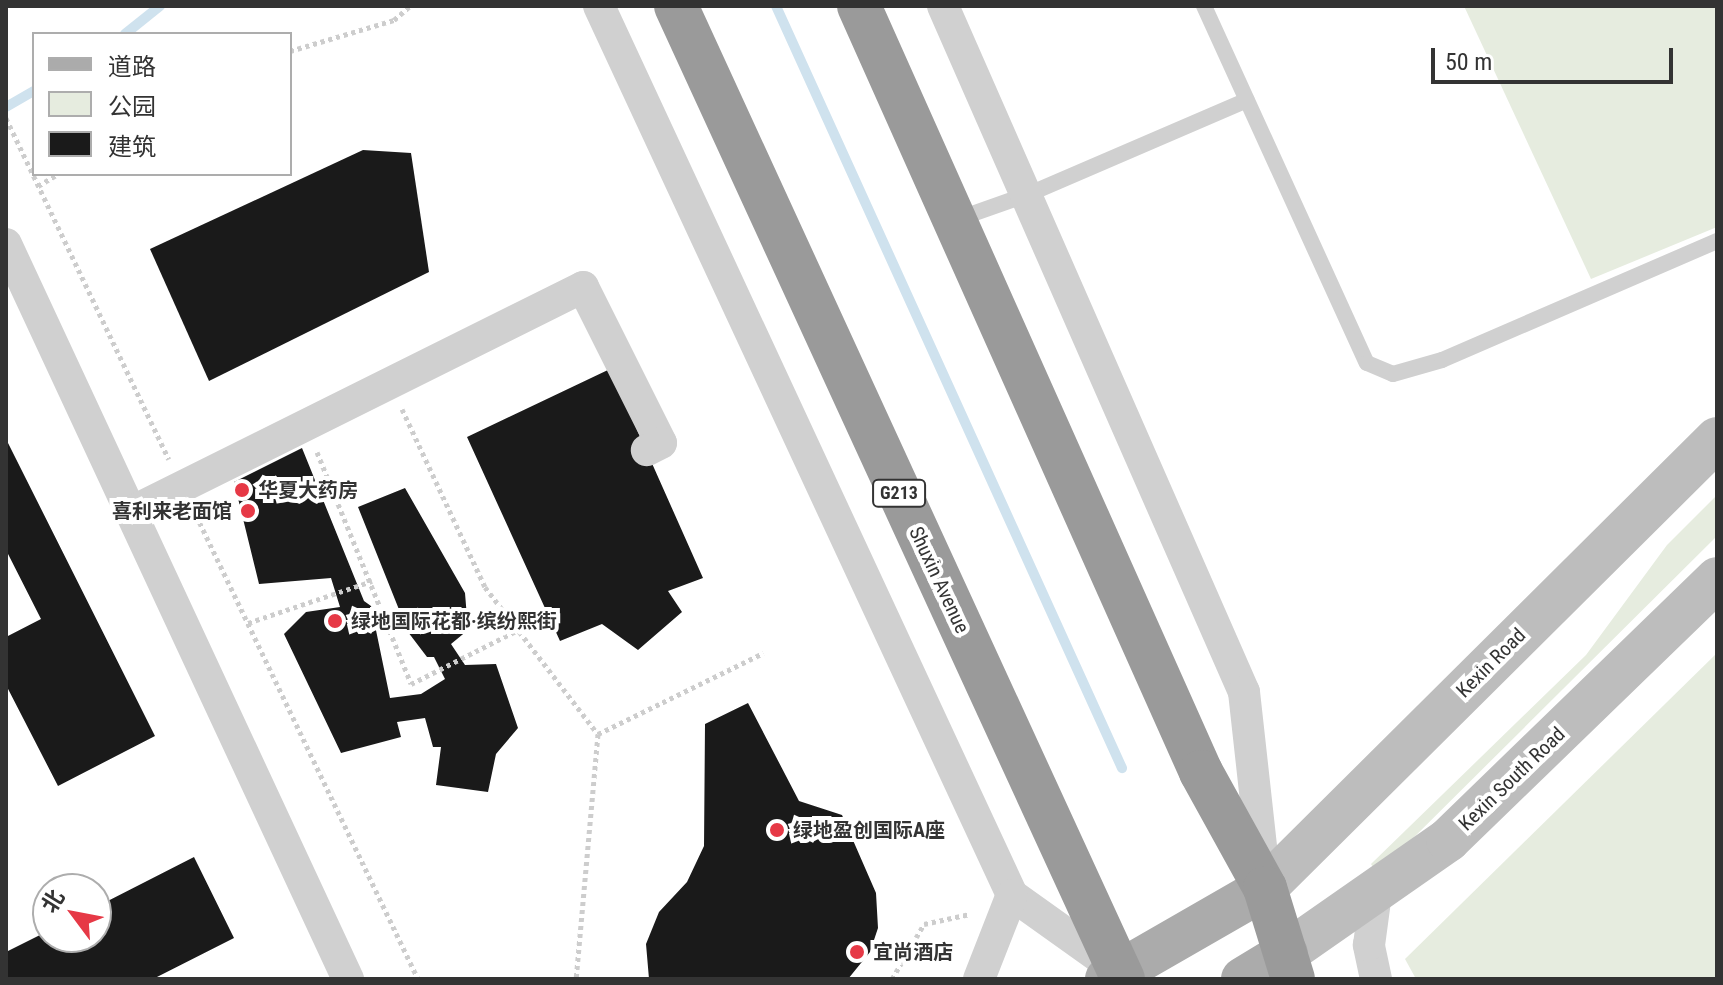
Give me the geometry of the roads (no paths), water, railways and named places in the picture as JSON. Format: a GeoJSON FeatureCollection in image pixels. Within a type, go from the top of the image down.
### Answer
{"type":"FeatureCollection","features":[{"type":"Feature","properties":{"kind":"highway","name":"Shuxin Avenue"},"geometry":{"type":"LineString","coordinates":[[676,6],[1117,977]]}},
{"type":"Feature","properties":{"kind":"highway"},"geometry":{"type":"LineString","coordinates":[[859,6],[1201,772],[1265,888],[1290,966]]}},
{"type":"Feature","properties":{"kind":"main road","name":"Kexin Road"},"geometry":{"type":"LineString","coordinates":[[1265,888],[1717,439]]}},
{"type":"Feature","properties":{"kind":"main road","name":"Kexin South Road"},"geometry":{"type":"LineString","coordinates":[[1290,966],[1376,893],[1448,840],[1717,579]]}},
{"type":"Feature","properties":{"kind":"main road"},"geometry":{"type":"LineString","coordinates":[[1117,977],[1265,888]]}},
{"type":"Feature","properties":{"kind":"main road"},"geometry":{"type":"LineString","coordinates":[[1243,979],[1290,966]]}},
{"type":"Feature","properties":{"kind":"street"},"geometry":{"type":"LineString","coordinates":[[599,6],[1012,895],[1117,977]]}},
{"type":"Feature","properties":{"kind":"street"},"geometry":{"type":"LineString","coordinates":[[943,6],[1029,194],[1244,692],[1265,888]]}},
{"type":"Feature","properties":{"kind":"street"},"geometry":{"type":"LineString","coordinates":[[6,244],[348,979]]}},
{"type":"Feature","properties":{"kind":"street"},"geometry":{"type":"LineString","coordinates":[[131,512],[583,287],[661,443],[647,450]]}},
{"type":"Feature","properties":{"kind":"street"},"geometry":{"type":"LineString","coordinates":[[1376,893],[1369,945],[1376,979]]}},
{"type":"Feature","properties":{"kind":"street"},"geometry":{"type":"LineString","coordinates":[[979,979],[1012,895]]}},
{"type":"Feature","properties":{"kind":"lane"},"geometry":{"type":"LineString","coordinates":[[1204,6],[1367,363],[1393,374],[1442,360],[1717,241]]}},
{"type":"Feature","properties":{"kind":"lane"},"geometry":{"type":"LineString","coordinates":[[954,220],[1029,194],[1247,100]]}},
{"type":"Feature","properties":{"kind":"waterway"},"geometry":{"type":"LineString","coordinates":[[128,32],[160,6]]}},
{"type":"Feature","properties":{"kind":"waterway"},"geometry":{"type":"LineString","coordinates":[[776,6],[1122,768]]}},
{"type":"Feature","properties":{"kind":"waterway"},"geometry":{"type":"LineString","coordinates":[[6,107],[32,92]]}},
{"type":"Feature","properties":{"kind":"place","name":"华夏大药房"},"geometry":{"type":"Point","coordinates":[242,490]}},
{"type":"Feature","properties":{"kind":"place","name":"喜利来老面馆"},"geometry":{"type":"Point","coordinates":[248,511]}},
{"type":"Feature","properties":{"kind":"place","name":"绿地国际花都·缤纷熙街"},"geometry":{"type":"Point","coordinates":[335,621]}},
{"type":"Feature","properties":{"kind":"place","name":"绿地盈创国际A座"},"geometry":{"type":"Point","coordinates":[777,830]}},
{"type":"Feature","properties":{"kind":"place","name":"宜尚酒店"},"geometry":{"type":"Point","coordinates":[857,952]}}]}
